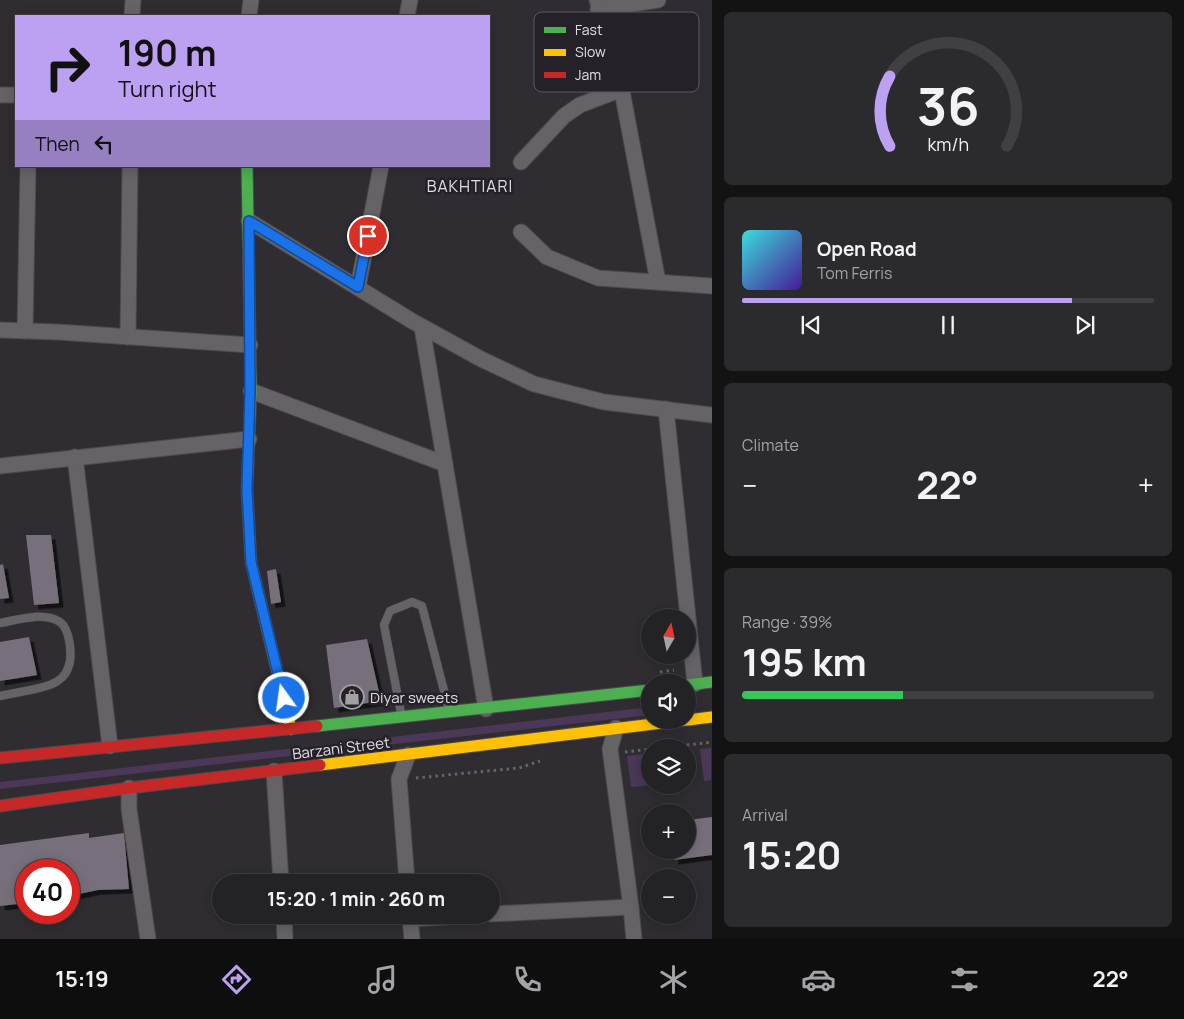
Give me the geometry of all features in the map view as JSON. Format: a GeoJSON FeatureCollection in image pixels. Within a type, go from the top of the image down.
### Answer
{"type":"FeatureCollection","features":[{"type":"Feature","properties":{"kind":"main road"},"geometry":{"type":"LineString","coordinates":[[247,167],[250,391],[247,490],[251,562],[292,729]]}},
{"type":"Feature","properties":{"kind":"main road"},"geometry":{"type":"LineString","coordinates":[[696,684],[712,682]]}},
{"type":"Feature","properties":{"kind":"main road","name":"Barzani Street"},"geometry":{"type":"LineString","coordinates":[[0,758],[486,709],[641,691]]}},
{"type":"Feature","properties":{"kind":"main road","name":"Barzani Street"},"geometry":{"type":"LineString","coordinates":[[696,719],[712,717]]}},
{"type":"Feature","properties":{"kind":"main road","name":"Barzani Street"},"geometry":{"type":"LineString","coordinates":[[0,806],[129,788],[641,725]]}},
{"type":"Feature","properties":{"kind":"street"},"geometry":{"type":"LineString","coordinates":[[132,15],[133,0]]}},
{"type":"Feature","properties":{"kind":"street"},"geometry":{"type":"LineString","coordinates":[[249,15],[251,0]]}},
{"type":"Feature","properties":{"kind":"street"},"geometry":{"type":"LineString","coordinates":[[407,15],[410,0]]}},
{"type":"Feature","properties":{"kind":"street"},"geometry":{"type":"LineString","coordinates":[[598,4],[658,0]]}},
{"type":"Feature","properties":{"kind":"street"},"geometry":{"type":"LineString","coordinates":[[521,162],[564,116],[580,105],[612,92]]}},
{"type":"Feature","properties":{"kind":"street"},"geometry":{"type":"LineString","coordinates":[[623,92],[658,282]]}},
{"type":"Feature","properties":{"kind":"street"},"geometry":{"type":"LineString","coordinates":[[0,95],[15,95]]}},
{"type":"Feature","properties":{"kind":"street"},"geometry":{"type":"LineString","coordinates":[[25,331],[28,167]]}},
{"type":"Feature","properties":{"kind":"street"},"geometry":{"type":"LineString","coordinates":[[128,337],[130,167]]}},
{"type":"Feature","properties":{"kind":"street"},"geometry":{"type":"LineString","coordinates":[[358,287],[381,167]]}},
{"type":"Feature","properties":{"kind":"street"},"geometry":{"type":"LineString","coordinates":[[249,221],[422,326],[481,359],[534,384],[604,402],[712,415]]}},
{"type":"Feature","properties":{"kind":"street"},"geometry":{"type":"LineString","coordinates":[[521,232],[547,257],[598,278],[712,286]]}},
{"type":"Feature","properties":{"kind":"street"},"geometry":{"type":"LineString","coordinates":[[422,326],[486,709]]}},
{"type":"Feature","properties":{"kind":"street"},"geometry":{"type":"LineString","coordinates":[[0,330],[250,346]]}},
{"type":"Feature","properties":{"kind":"street"},"geometry":{"type":"LineString","coordinates":[[250,391],[445,464]]}},
{"type":"Feature","properties":{"kind":"street"},"geometry":{"type":"LineString","coordinates":[[666,409],[690,674]]}},
{"type":"Feature","properties":{"kind":"street"},"geometry":{"type":"LineString","coordinates":[[0,466],[249,439]]}},
{"type":"Feature","properties":{"kind":"street"},"geometry":{"type":"LineString","coordinates":[[75,457],[110,746]]}},
{"type":"Feature","properties":{"kind":"street"},"geometry":{"type":"LineString","coordinates":[[616,728],[610,749],[634,939]]}},
{"type":"Feature","properties":{"kind":"street"},"geometry":{"type":"LineString","coordinates":[[406,874],[399,779],[408,755]]}},
{"type":"Feature","properties":{"kind":"street"},"geometry":{"type":"LineString","coordinates":[[274,771],[280,874]]}},
{"type":"Feature","properties":{"kind":"street"},"geometry":{"type":"LineString","coordinates":[[129,788],[129,809],[148,939]]}},
{"type":"Feature","properties":{"kind":"street"},"geometry":{"type":"LineString","coordinates":[[500,914],[631,907]]}},
{"type":"Feature","properties":{"kind":"street"},"geometry":{"type":"LineString","coordinates":[[284,924],[285,939]]}},
{"type":"Feature","properties":{"kind":"street"},"geometry":{"type":"LineString","coordinates":[[411,924],[412,939]]}},
{"type":"Feature","properties":{"kind":"lane"},"geometry":{"type":"LineString","coordinates":[[402,717],[384,625],[390,611],[412,602],[422,606],[450,712]]}},
{"type":"Feature","properties":{"kind":"lane"},"geometry":{"type":"LineString","coordinates":[[0,623],[43,616],[60,622],[67,630],[70,648],[69,667],[63,676],[52,685],[0,696]]}},
{"type":"Feature","properties":{"kind":"path"},"geometry":{"type":"LineString","coordinates":[[696,744],[712,742]]}},
{"type":"Feature","properties":{"kind":"shaded area"},"geometry":{"type":"Polygon","coordinates":[[[641,708],[641,716],[0,789],[0,782],[641,708]]]}},
{"type":"Feature","properties":{"kind":"shaded area"},"geometry":{"type":"Polygon","coordinates":[[[711,748],[711,780],[704,781],[700,749],[711,748]]]}},
{"type":"Feature","properties":{"kind":"shaded area"},"geometry":{"type":"Polygon","coordinates":[[[641,754],[641,786],[631,787],[627,756],[641,754]]]}},
{"type":"Feature","properties":{"kind":"building"},"geometry":{"type":"Polygon","coordinates":[[[26,535],[51,535],[59,603],[34,605],[26,535]]]}},
{"type":"Feature","properties":{"kind":"building"},"geometry":{"type":"Polygon","coordinates":[[[3,564],[9,598],[0,599],[0,565],[3,564]]]}},
{"type":"Feature","properties":{"kind":"building"},"geometry":{"type":"Polygon","coordinates":[[[276,569],[281,602],[271,604],[267,571],[276,569]]]}},
{"type":"Feature","properties":{"kind":"building"},"geometry":{"type":"Polygon","coordinates":[[[29,637],[37,675],[0,681],[0,642],[29,637]]]}},
{"type":"Feature","properties":{"kind":"building"},"geometry":{"type":"Polygon","coordinates":[[[367,639],[381,701],[334,708],[326,645],[367,639]]]}},
{"type":"Feature","properties":{"kind":"building"},"geometry":{"type":"Polygon","coordinates":[[[712,817],[712,855],[696,857],[696,819],[712,817]]]}},
{"type":"Feature","properties":{"kind":"building"},"geometry":{"type":"Polygon","coordinates":[[[89,833],[89,838],[124,833],[129,889],[98,890],[80,894],[80,859],[15,859],[15,904],[0,906],[0,845],[89,833]]]}},
{"type":"Feature","properties":{"kind":"traffic: fast"},"geometry":{"type":"LineString","coordinates":[[247,167],[251,391],[249,438]]}},
{"type":"Feature","properties":{"kind":"traffic: fast"},"geometry":{"type":"LineString","coordinates":[[696,684],[712,682]]}},
{"type":"Feature","properties":{"kind":"traffic: fast"},"geometry":{"type":"LineString","coordinates":[[317,726],[641,691]]}},
{"type":"Feature","properties":{"kind":"traffic: slow"},"geometry":{"type":"LineString","coordinates":[[249,438],[247,490],[251,562],[291,729]]}},
{"type":"Feature","properties":{"kind":"traffic: slow"},"geometry":{"type":"LineString","coordinates":[[696,719],[712,717]]}},
{"type":"Feature","properties":{"kind":"traffic: slow"},"geometry":{"type":"LineString","coordinates":[[320,765],[641,726]]}},
{"type":"Feature","properties":{"kind":"traffic: jam"},"geometry":{"type":"LineString","coordinates":[[0,758],[317,726]]}},
{"type":"Feature","properties":{"kind":"traffic: jam"},"geometry":{"type":"LineString","coordinates":[[0,806],[320,765]]}},
{"type":"Feature","properties":{"kind":"place","name":"Diyar sweets"},"geometry":{"type":"Point","coordinates":[352,697]}},
{"type":"Feature","properties":{"kind":"district","name":"BAKHTIARI"},"geometry":{"type":"Point","coordinates":[470,186]}},
{"type":"Feature","properties":{"kind":"route"},"geometry":{"type":"LineString","coordinates":[[284,698],[251,562],[247,490],[250,391],[249,221],[358,287],[368,236]]}}]}
